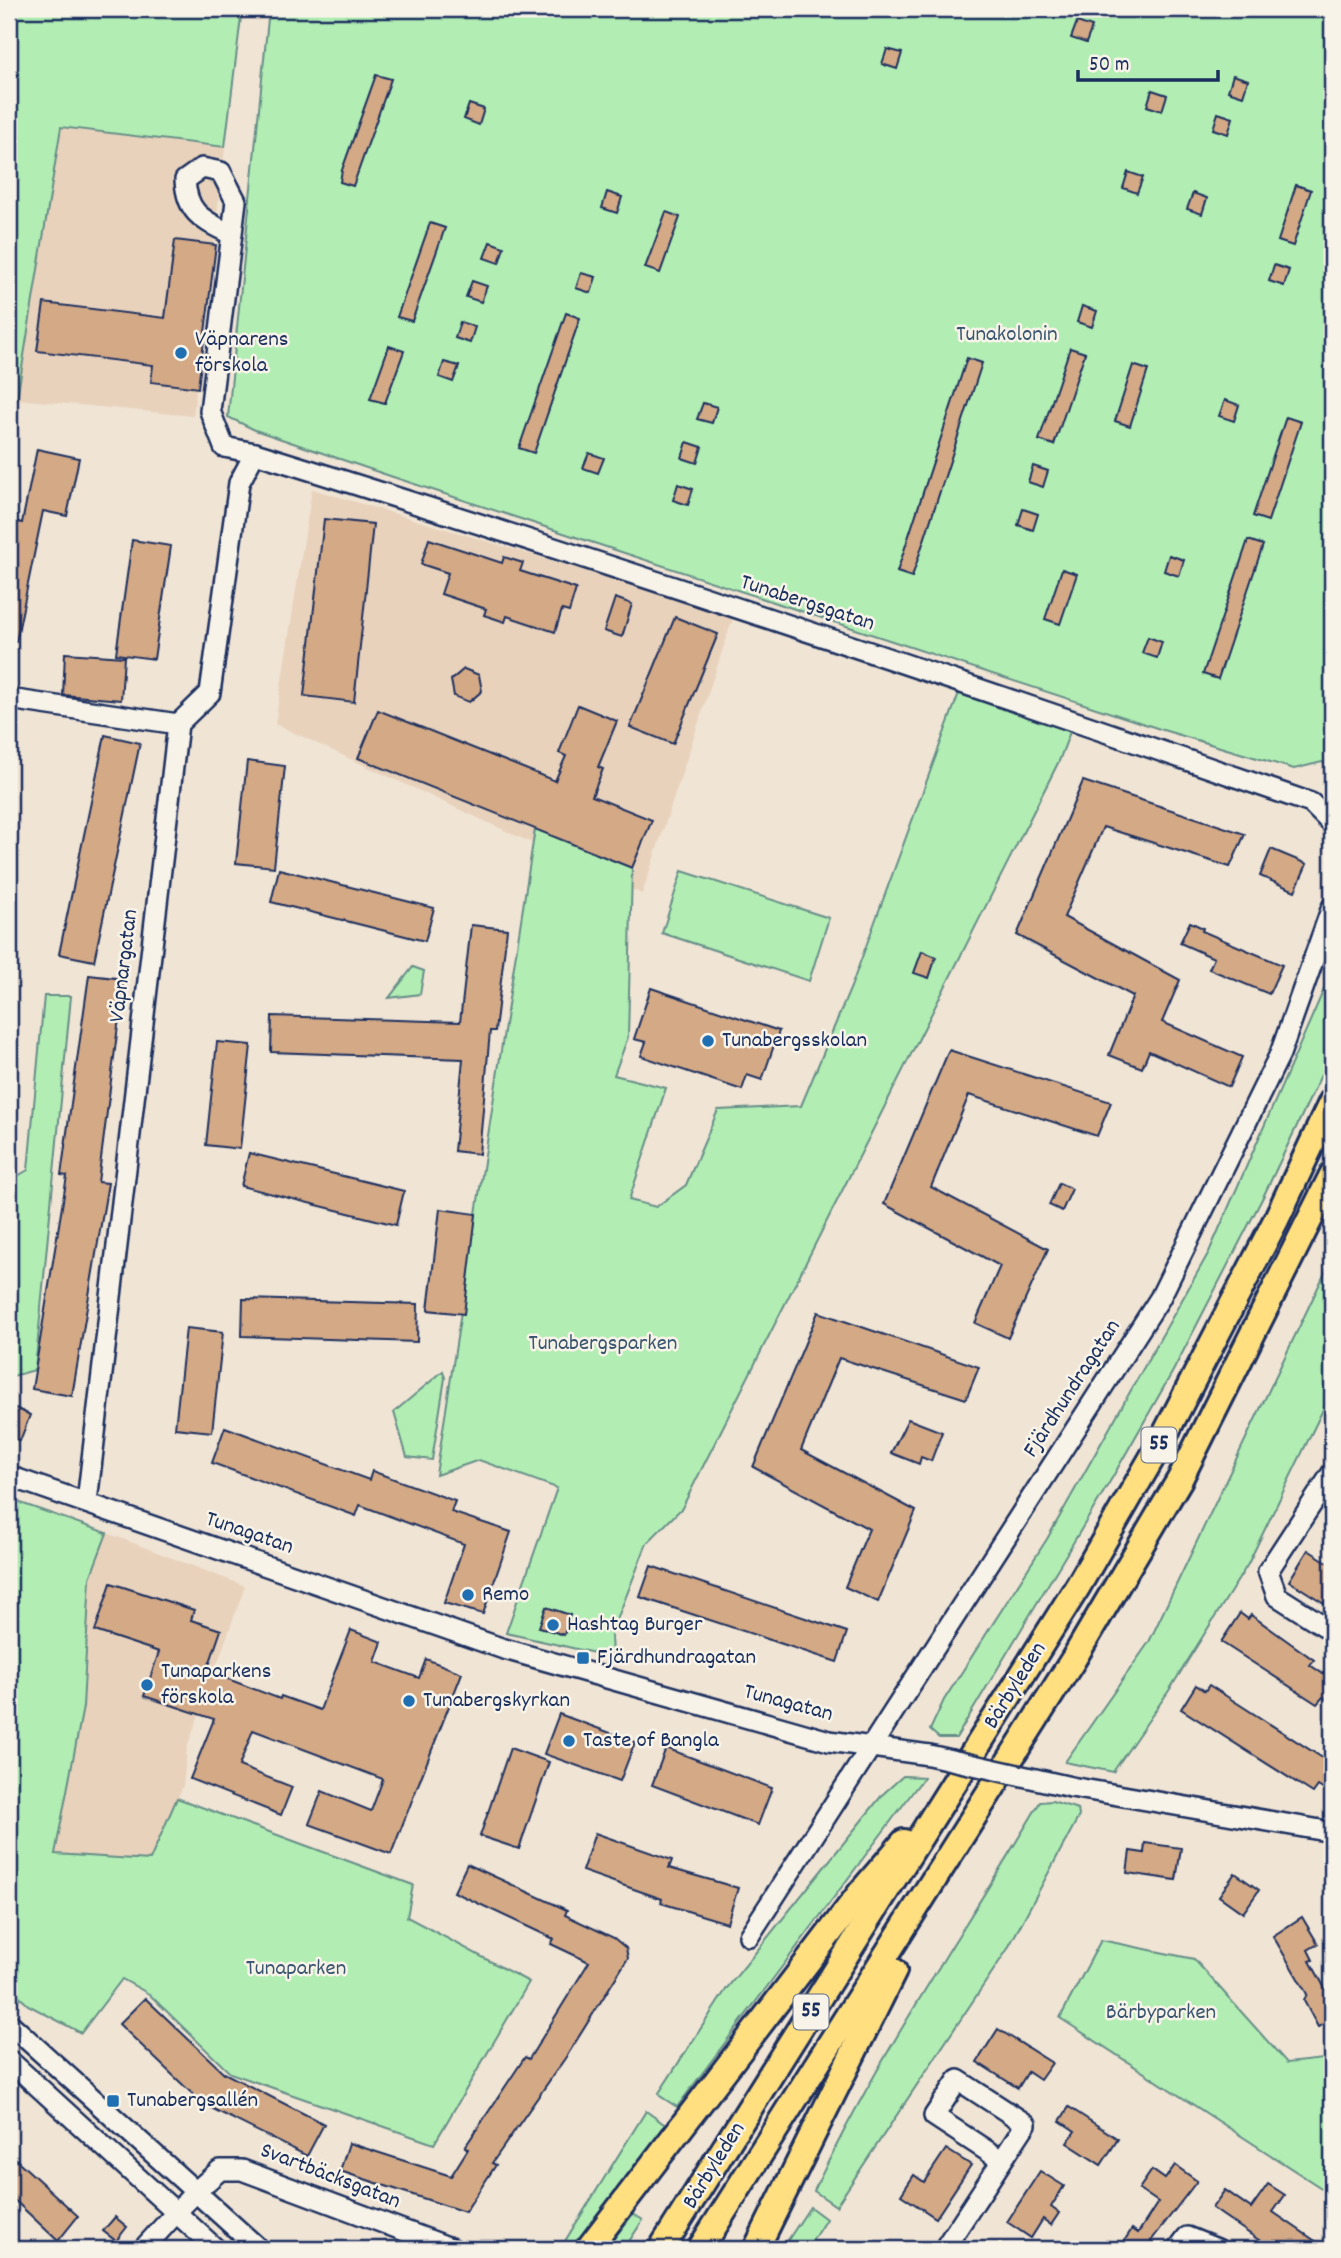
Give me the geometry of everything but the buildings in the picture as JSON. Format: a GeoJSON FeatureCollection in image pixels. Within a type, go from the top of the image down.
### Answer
{"type":"FeatureCollection","features":[{"type":"Feature","properties":{"kind":"main road","name":"Bärbyleden"},"geometry":{"type":"LineString","coordinates":[[661,2249],[961,1776],[1078,1586],[1160,1444],[1276,1220],[1332,1101]]}},
{"type":"Feature","properties":{"kind":"main road","name":"Bärbyleden"},"geometry":{"type":"LineString","coordinates":[[700,2249],[1073,1660],[1180,1479],[1332,1175]]}},
{"type":"Feature","properties":{"kind":"main road"},"geometry":{"type":"LineString","coordinates":[[588,2249],[861,1892],[961,1776]]}},
{"type":"Feature","properties":{"kind":"main road"},"geometry":{"type":"LineString","coordinates":[[756,2249],[952,1854]]}},
{"type":"Feature","properties":{"kind":"street","name":"Tunabergsgatan"},"geometry":{"type":"LineString","coordinates":[[232,235],[210,411],[223,447],[254,453],[841,640],[1311,803],[1332,824]]}},
{"type":"Feature","properties":{"kind":"street"},"geometry":{"type":"LineString","coordinates":[[9,699],[178,724],[209,693],[236,496],[239,483],[254,453]]}},
{"type":"Feature","properties":{"kind":"street","name":"Väpnargatan"},"geometry":{"type":"LineString","coordinates":[[87,1502],[178,724]]}},
{"type":"Feature","properties":{"kind":"street","name":"Fjärdhundragatan"},"geometry":{"type":"LineString","coordinates":[[748,1936],[1160,1298],[1280,1054],[1332,907]]}},
{"type":"Feature","properties":{"kind":"street"},"geometry":{"type":"LineString","coordinates":[[1332,1473],[1268,1571],[1277,1596],[1332,1631]]}},
{"type":"Feature","properties":{"kind":"street","name":"Tunagatan"},"geometry":{"type":"LineString","coordinates":[[9,1476],[500,1648],[790,1730],[872,1747],[929,1755],[1071,1787],[1332,1832]]}},
{"type":"Feature","properties":{"kind":"street"},"geometry":{"type":"LineString","coordinates":[[9,2023],[259,2249]]}},
{"type":"Feature","properties":{"kind":"street"},"geometry":{"type":"LineString","coordinates":[[9,2060],[216,2249]]}},
{"type":"Feature","properties":{"kind":"street"},"geometry":{"type":"LineString","coordinates":[[944,2249],[1026,2124],[958,2080],[934,2116],[1002,2160]]}},
{"type":"Feature","properties":{"kind":"street","name":"Svartbäcksgatan"},"geometry":{"type":"LineString","coordinates":[[144,2249],[195,2192],[220,2170],[242,2170],[453,2249]]}},
{"type":"Feature","properties":{"kind":"street"},"geometry":{"type":"LineString","coordinates":[[1178,2249],[1187,2237],[1217,2249]]}},
{"type":"Feature","properties":{"kind":"shaded area"},"geometry":{"type":"Polygon","coordinates":[[[61,127],[225,147],[193,416],[17,399],[61,127]]]}},
{"type":"Feature","properties":{"kind":"shaded area"},"geometry":{"type":"Polygon","coordinates":[[[312,489],[734,615],[642,894],[275,724],[312,489]]]}},
{"type":"Feature","properties":{"kind":"shaded area","name":"Tunaparkens förskola"},"geometry":{"type":"Polygon","coordinates":[[[107,1533],[245,1586],[187,1748],[183,1786],[150,1860],[55,1854],[83,1707],[90,1578],[107,1533]]]}},
{"type":"Feature","properties":{"kind":"green space"},"geometry":{"type":"Polygon","coordinates":[[[9,9],[242,9],[225,147],[61,127],[17,399],[9,398],[9,9]]]}},
{"type":"Feature","properties":{"kind":"green space","name":"Tunakolonin"},"geometry":{"type":"Polygon","coordinates":[[[269,9],[1332,9],[1332,767],[1322,762],[1294,769],[1163,730],[393,477],[255,430],[228,417],[269,9]]]}},
{"type":"Feature","properties":{"kind":"green space","name":"Tunabergsparken"},"geometry":{"type":"Polygon","coordinates":[[[963,682],[1074,721],[1059,761],[682,1508],[647,1543],[611,1635],[612,1657],[506,1633],[557,1488],[479,1460],[436,1475],[535,829],[632,868],[628,1037],[614,1075],[666,1088],[629,1200],[656,1207],[686,1185],[718,1110],[801,1106],[851,987],[963,682]]]}},
{"type":"Feature","properties":{"kind":"green space"},"geometry":{"type":"Polygon","coordinates":[[[682,871],[829,918],[809,981],[662,933],[682,871]]]}},
{"type":"Feature","properties":{"kind":"green space"},"geometry":{"type":"Polygon","coordinates":[[[413,967],[424,971],[420,994],[389,998],[413,967]]]}},
{"type":"Feature","properties":{"kind":"green space"},"geometry":{"type":"Polygon","coordinates":[[[1332,971],[1332,1052],[1264,1195],[1173,1371],[1112,1478],[956,1738],[939,1738],[930,1730],[944,1700],[1047,1539],[1209,1252],[1332,971]]]}},
{"type":"Feature","properties":{"kind":"green space"},"geometry":{"type":"Polygon","coordinates":[[[44,996],[71,996],[35,1370],[9,1377],[9,1181],[28,1170],[44,996]]]}},
{"type":"Feature","properties":{"kind":"green space"},"geometry":{"type":"Polygon","coordinates":[[[1332,1258],[1332,1391],[1248,1564],[1170,1689],[1113,1772],[1065,1762],[1149,1642],[1332,1258]]]}},
{"type":"Feature","properties":{"kind":"green space"},"geometry":{"type":"Polygon","coordinates":[[[443,1371],[445,1378],[432,1460],[407,1457],[394,1412],[443,1371]]]}},
{"type":"Feature","properties":{"kind":"green space","name":"Tunaparken"},"geometry":{"type":"Polygon","coordinates":[[[12,1500],[107,1533],[90,1578],[83,1707],[55,1854],[150,1860],[177,1798],[413,1885],[407,1917],[529,1982],[434,2144],[230,2073],[149,1994],[122,1979],[81,2033],[28,2005],[9,1987],[9,1509],[12,1500]]]}},
{"type":"Feature","properties":{"kind":"green space"},"geometry":{"type":"Polygon","coordinates":[[[903,1776],[924,1777],[677,2107],[660,2096],[659,2093],[727,1988],[883,1794],[903,1776]]]}},
{"type":"Feature","properties":{"kind":"green space"},"geometry":{"type":"Polygon","coordinates":[[[1052,1801],[1078,1809],[1079,1816],[1007,1950],[836,2206],[814,2191],[839,2141],[894,2042],[1040,1802],[1052,1801]]]}},
{"type":"Feature","properties":{"kind":"green space","name":"Bärbyparken"},"geometry":{"type":"Polygon","coordinates":[[[1101,1940],[1194,1959],[1287,2063],[1332,2058],[1332,2195],[1060,2018],[1101,1940]]]}},
{"type":"Feature","properties":{"kind":"green space"},"geometry":{"type":"Polygon","coordinates":[[[646,2111],[668,2127],[576,2249],[560,2249],[646,2111]]]}},
{"type":"Feature","properties":{"kind":"green space"},"geometry":{"type":"Polygon","coordinates":[[[810,2207],[826,2219],[807,2249],[782,2249],[810,2207]]]}},
{"type":"Feature","properties":{"kind":"green space"},"geometry":{"type":"Polygon","coordinates":[[[633,2214],[643,2220],[624,2249],[606,2249],[633,2214]]]}},
{"type":"Feature","properties":{"kind":"place","name":"Väpnarens förskola"},"geometry":{"type":"Point","coordinates":[181,353]}},
{"type":"Feature","properties":{"kind":"place","name":"Tunabergsskolan"},"geometry":{"type":"Point","coordinates":[708,1041]}},
{"type":"Feature","properties":{"kind":"place","name":"Remo"},"geometry":{"type":"Point","coordinates":[468,1595]}},
{"type":"Feature","properties":{"kind":"place","name":"Hashtag Burger"},"geometry":{"type":"Point","coordinates":[553,1625]}},
{"type":"Feature","properties":{"kind":"place","name":"Fjärdhundragatan"},"geometry":{"type":"Point","coordinates":[583,1658]}},
{"type":"Feature","properties":{"kind":"place","name":"Tunaparkens förskola"},"geometry":{"type":"Point","coordinates":[147,1685]}},
{"type":"Feature","properties":{"kind":"place","name":"Tunabergskyrkan"},"geometry":{"type":"Point","coordinates":[409,1701]}},
{"type":"Feature","properties":{"kind":"place","name":"Taste of Bangla"},"geometry":{"type":"Point","coordinates":[569,1741]}},
{"type":"Feature","properties":{"kind":"place","name":"Tunabergsallén"},"geometry":{"type":"Point","coordinates":[113,2101]}}]}
